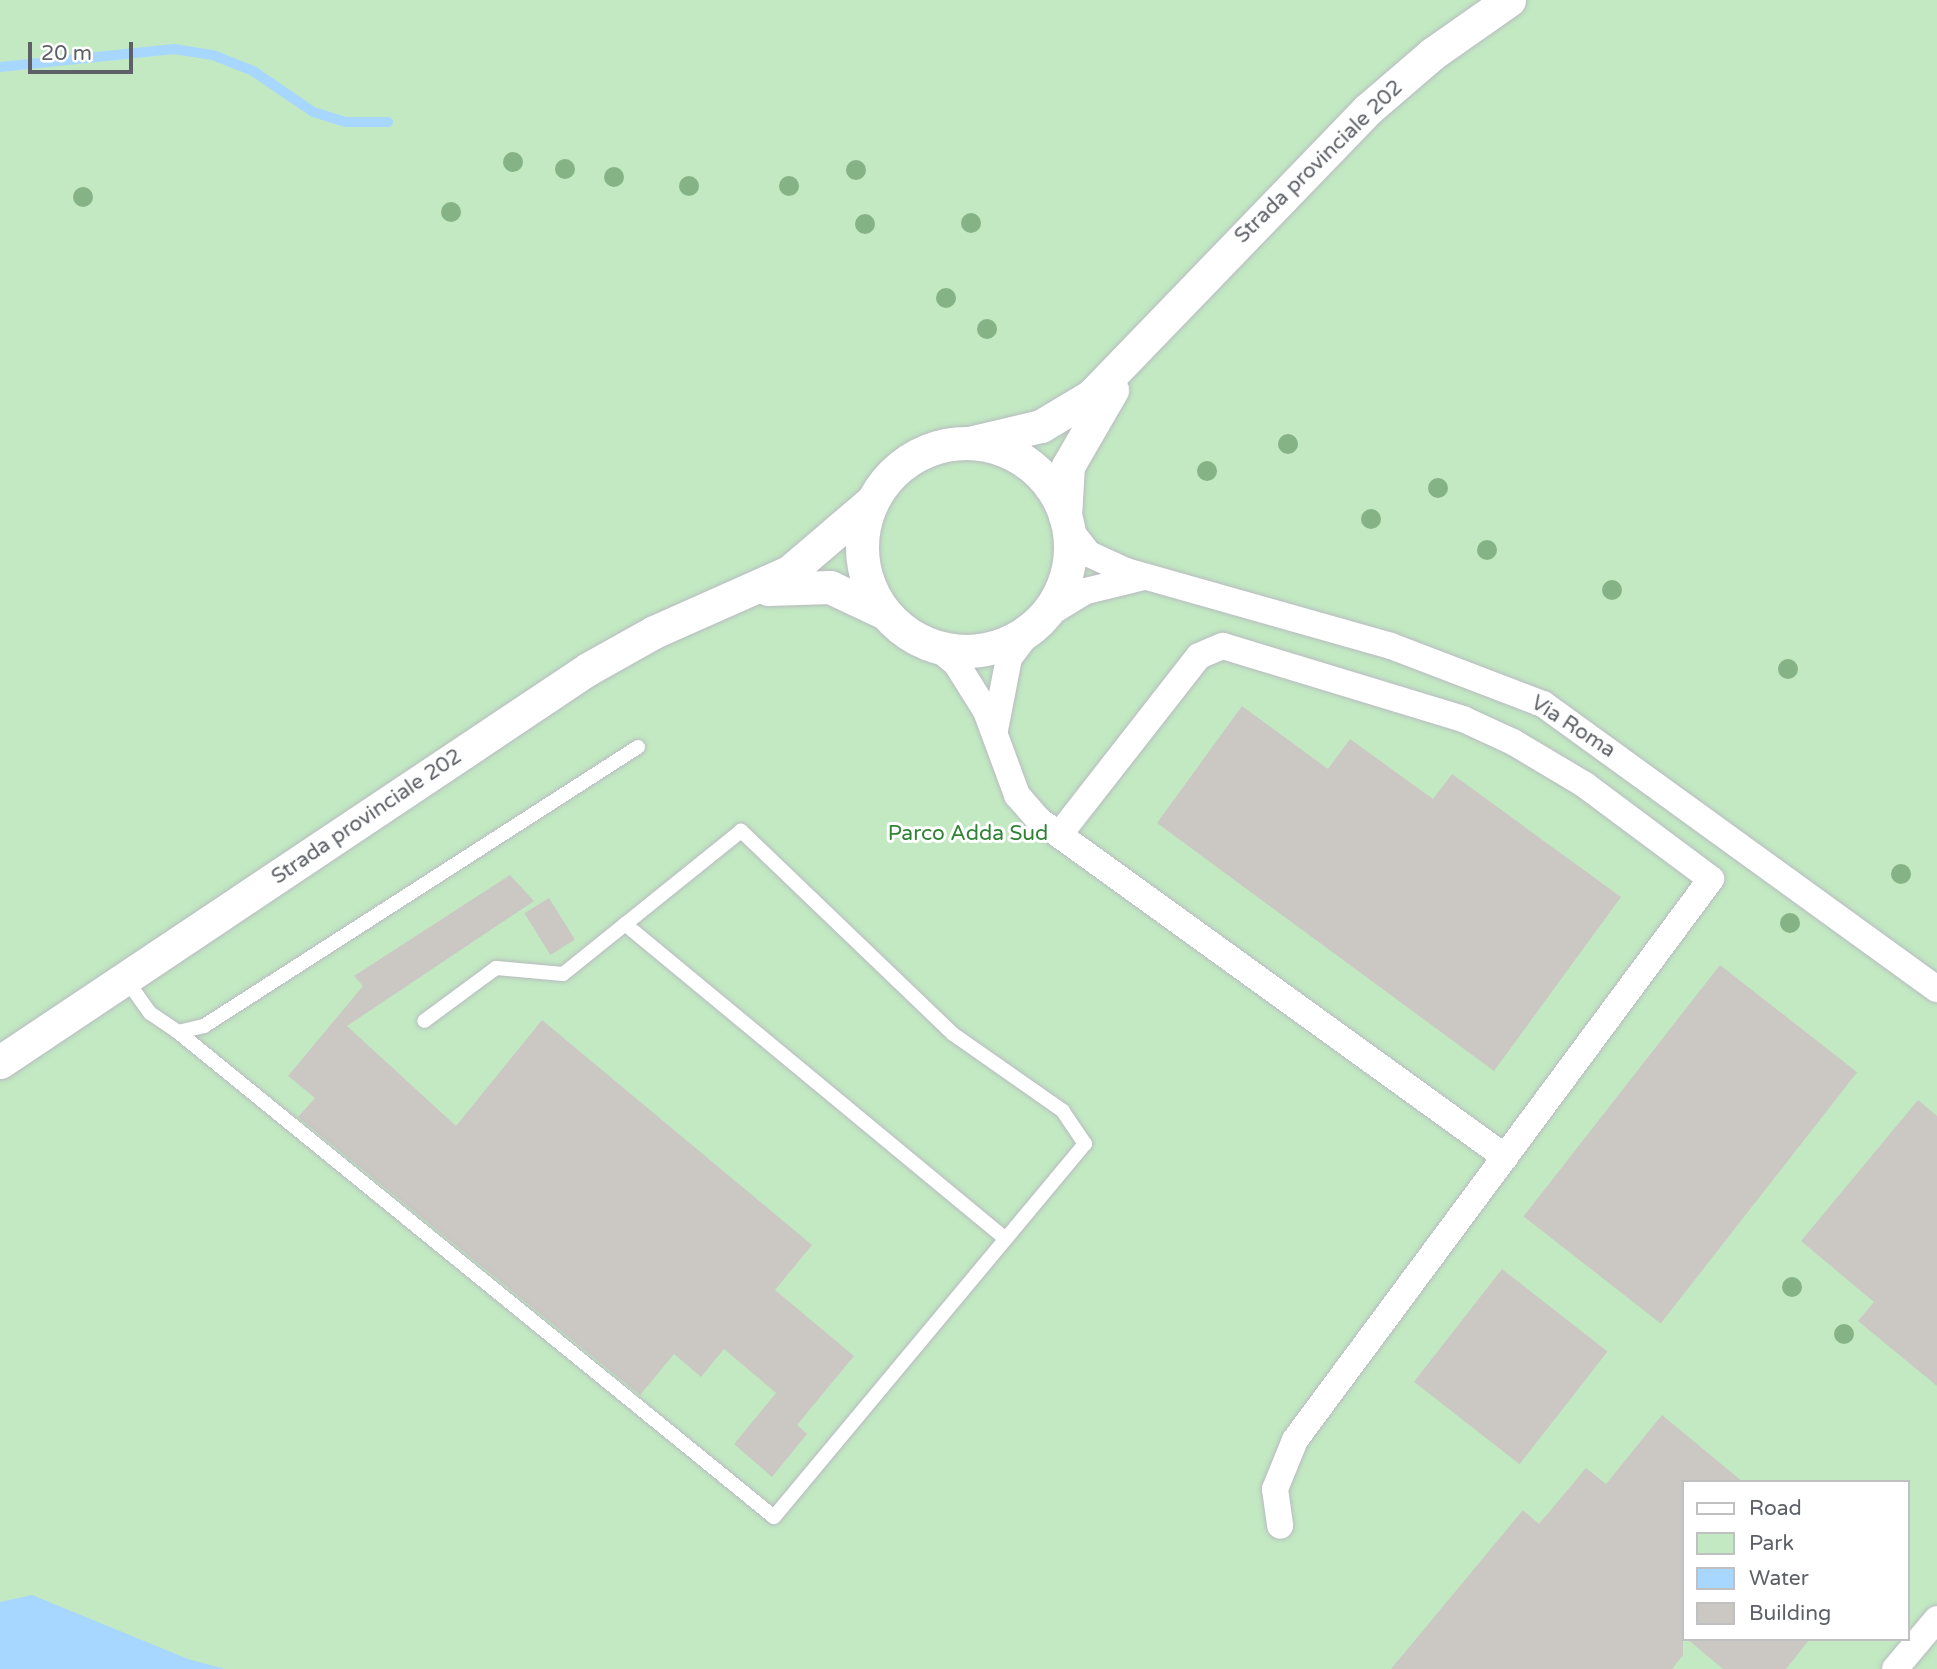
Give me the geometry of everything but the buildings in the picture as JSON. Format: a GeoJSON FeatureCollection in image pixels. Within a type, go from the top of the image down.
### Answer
{"type":"FeatureCollection","features":[{"type":"Feature","properties":{"kind":"street","name":"Strada provinciale 202"},"geometry":{"type":"LineString","coordinates":[[746,594],[814,585],[845,592],[886,613],[908,634],[936,648],[968,652],[1000,646],[1037,623],[1067,570],[1068,524],[1064,491],[1077,447],[1147,343],[1241,237],[1367,110],[1432,54],[1510,0]]}},
{"type":"Feature","properties":{"kind":"street","name":"Strada provinciale 202"},"geometry":{"type":"LineString","coordinates":[[0,1062],[588,669],[686,616],[746,594],[807,560],[872,501],[912,458],[939,446],[1026,432],[1059,417],[1147,343]]}},
{"type":"Feature","properties":{"kind":"street","name":"Strada provinciale 202"},"geometry":{"type":"LineString","coordinates":[[969,443],[1004,449],[1035,468],[1058,496],[1068,524]]}},
{"type":"Feature","properties":{"kind":"street","name":"Strada provinciale 202"},"geometry":{"type":"LineString","coordinates":[[872,501],[863,529],[863,559],[886,613]]}},
{"type":"Feature","properties":{"kind":"street","name":"Via Roma"},"geometry":{"type":"LineString","coordinates":[[1068,524],[1076,543],[1099,559],[1391,646],[1543,704],[1937,989]]}},
{"type":"Feature","properties":{"kind":"street","name":"Via Roma"},"geometry":{"type":"LineString","coordinates":[[1037,623],[1086,591],[1153,576]]}},
{"type":"Feature","properties":{"kind":"street"},"geometry":{"type":"LineString","coordinates":[[995,730],[1009,658],[1037,623]]}},
{"type":"Feature","properties":{"kind":"street"},"geometry":{"type":"LineString","coordinates":[[1059,835],[1199,656],[1213,646],[1463,719],[1585,785],[1712,880],[1295,1440],[1275,1489],[1280,1526]]}},
{"type":"Feature","properties":{"kind":"street"},"geometry":{"type":"LineString","coordinates":[[936,648],[960,669],[995,730],[1017,795],[1059,835],[1505,1157]]}},
{"type":"Feature","properties":{"kind":"street"},"geometry":{"type":"LineString","coordinates":[[1895,1669],[1937,1619]]}},
{"type":"Feature","properties":{"kind":"lane"},"geometry":{"type":"LineString","coordinates":[[177,1032],[204,1026],[638,747]]}},
{"type":"Feature","properties":{"kind":"lane"},"geometry":{"type":"LineString","coordinates":[[125,978],[150,1013],[177,1032],[774,1517],[1085,1144],[1082,1132],[1063,1111],[953,1034],[741,831],[563,974],[496,968],[424,1021]]}},
{"type":"Feature","properties":{"kind":"lane"},"geometry":{"type":"LineString","coordinates":[[625,924],[1006,1239]]}},
{"type":"Feature","properties":{"kind":"green space","name":"Parco Adda Sud"},"geometry":{"type":"Polygon","coordinates":[[[0,0],[1937,0],[1937,1669],[0,1669],[0,0]]]}},
{"type":"Feature","properties":{"kind":"water"},"geometry":{"type":"Polygon","coordinates":[[[32,1595],[188,1659],[225,1669],[0,1669],[0,1602],[32,1595]]]}},
{"type":"Feature","properties":{"kind":"waterway"},"geometry":{"type":"LineString","coordinates":[[0,67],[174,49],[213,55],[253,71],[313,112],[346,122],[388,122]]}}]}
